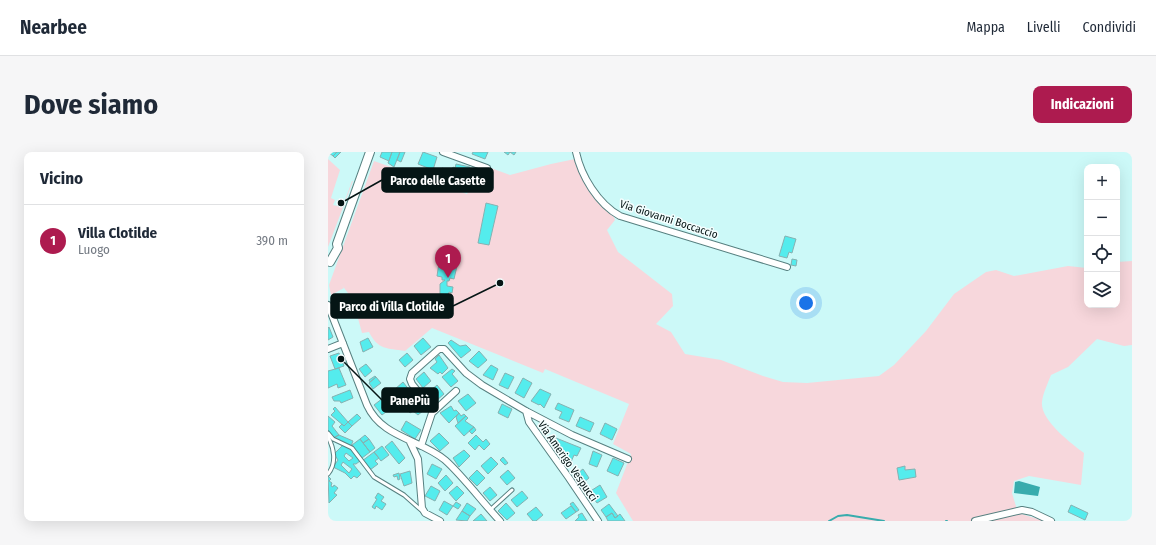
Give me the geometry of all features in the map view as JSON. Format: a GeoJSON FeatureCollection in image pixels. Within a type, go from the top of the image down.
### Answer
{"type":"FeatureCollection","features":[{"type":"Feature","properties":{"kind":"street"},"geometry":{"type":"LineString","coordinates":[[329,261],[338,248],[336,245],[370,152]]}},
{"type":"Feature","properties":{"kind":"street"},"geometry":{"type":"LineString","coordinates":[[443,152],[487,168]]}},
{"type":"Feature","properties":{"kind":"street","name":"Via Giovanni Boccaccio"},"geometry":{"type":"LineString","coordinates":[[576,152],[580,169],[588,183],[606,206],[620,216],[787,267]]}},
{"type":"Feature","properties":{"kind":"street"},"geometry":{"type":"LineString","coordinates":[[328,305],[371,413],[385,427],[444,460],[500,521]]}},
{"type":"Feature","properties":{"kind":"street"},"geometry":{"type":"LineString","coordinates":[[328,349],[343,343]]}},
{"type":"Feature","properties":{"kind":"street"},"geometry":{"type":"LineString","coordinates":[[432,413],[432,409],[412,384],[410,379],[412,373],[439,349],[444,349],[466,373],[526,411],[572,435],[628,459]]}},
{"type":"Feature","properties":{"kind":"street"},"geometry":{"type":"LineString","coordinates":[[421,446],[432,413],[456,391]]}},
{"type":"Feature","properties":{"kind":"street","name":"Via Amerigo Vespucci"},"geometry":{"type":"LineString","coordinates":[[526,411],[528,422],[570,478],[598,521]]}},
{"type":"Feature","properties":{"kind":"street"},"geometry":{"type":"LineString","coordinates":[[410,442],[417,455],[420,468],[422,508],[425,513],[440,521]]}},
{"type":"Feature","properties":{"kind":"street"},"geometry":{"type":"LineString","coordinates":[[417,455],[429,451]]}},
{"type":"Feature","properties":{"kind":"street"},"geometry":{"type":"LineString","coordinates":[[975,521],[1022,510],[1032,512],[1051,521]]}},
{"type":"Feature","properties":{"kind":"lane"},"geometry":{"type":"LineString","coordinates":[[328,434],[333,439],[352,448],[374,477],[404,495],[425,513]]}},
{"type":"Feature","properties":{"kind":"lane"},"geometry":{"type":"LineString","coordinates":[[328,437],[332,447],[334,461],[328,474]]}},
{"type":"Feature","properties":{"kind":"lane"},"geometry":{"type":"LineString","coordinates":[[490,510],[512,490]]}},
{"type":"Feature","properties":{"kind":"shaded area"},"geometry":{"type":"Polygon","coordinates":[[[328,159],[340,170],[331,198],[335,200],[333,205],[337,206],[339,201],[344,203],[353,181],[328,247],[328,159]]]}},
{"type":"Feature","properties":{"kind":"shaded area"},"geometry":{"type":"Polygon","coordinates":[[[575,159],[591,190],[614,217],[615,220],[607,230],[618,252],[672,294],[673,306],[656,324],[671,332],[685,354],[721,360],[783,382],[807,383],[879,376],[894,365],[926,331],[954,294],[986,272],[996,270],[1014,276],[1068,266],[1084,268],[1084,308],[1120,308],[1120,262],[1132,261],[1132,345],[1124,346],[1097,339],[1068,367],[1051,375],[1044,392],[1042,402],[1046,416],[1064,437],[1084,453],[1081,485],[1029,476],[1014,481],[1012,493],[1018,513],[1045,521],[633,521],[616,493],[631,454],[613,444],[629,404],[545,369],[543,373],[432,328],[405,351],[384,347],[372,338],[369,332],[362,333],[353,300],[339,281],[344,288],[331,295],[329,285],[374,161],[467,194],[481,170],[483,170],[485,175],[489,175],[491,168],[510,175],[575,159]]]}},
{"type":"Feature","properties":{"kind":"water"},"geometry":{"type":"Polygon","coordinates":[[[1019,481],[1040,487],[1038,496],[1014,493],[1015,482],[1019,481]]]}},
{"type":"Feature","properties":{"kind":"building"},"geometry":{"type":"Polygon","coordinates":[[[328,152],[337,152],[333,156],[328,152]]]}},
{"type":"Feature","properties":{"kind":"building"},"geometry":{"type":"Polygon","coordinates":[[[337,152],[341,152],[335,158],[333,156],[337,152]]]}},
{"type":"Feature","properties":{"kind":"building"},"geometry":{"type":"Polygon","coordinates":[[[382,152],[392,152],[389,161],[380,157],[382,152]]]}},
{"type":"Feature","properties":{"kind":"building"},"geometry":{"type":"Polygon","coordinates":[[[392,152],[400,152],[394,167],[388,163],[392,152]]]}},
{"type":"Feature","properties":{"kind":"building"},"geometry":{"type":"Polygon","coordinates":[[[400,152],[405,152],[401,162],[397,160],[400,152]]]}},
{"type":"Feature","properties":{"kind":"building"},"geometry":{"type":"Polygon","coordinates":[[[423,152],[437,157],[433,170],[418,164],[423,152]]]}},
{"type":"Feature","properties":{"kind":"building"},"geometry":{"type":"Polygon","coordinates":[[[473,152],[488,152],[485,159],[472,154],[473,152]]]}},
{"type":"Feature","properties":{"kind":"building"},"geometry":{"type":"Polygon","coordinates":[[[456,164],[470,167],[469,169],[473,171],[469,180],[461,179],[462,177],[457,176],[456,178],[449,176],[456,164]]]}},
{"type":"Feature","properties":{"kind":"building"},"geometry":{"type":"Polygon","coordinates":[[[442,168],[449,170],[445,182],[437,179],[442,168]]]}},
{"type":"Feature","properties":{"kind":"building"},"geometry":{"type":"Polygon","coordinates":[[[486,203],[498,206],[489,245],[478,243],[486,203]]]}},
{"type":"Feature","properties":{"kind":"building"},"geometry":{"type":"Polygon","coordinates":[[[785,236],[796,239],[792,253],[789,252],[787,258],[779,256],[785,236]]]}},
{"type":"Feature","properties":{"kind":"building"},"geometry":{"type":"Polygon","coordinates":[[[792,259],[797,260],[796,266],[791,265],[792,259]]]}},
{"type":"Feature","properties":{"kind":"building"},"geometry":{"type":"Polygon","coordinates":[[[445,260],[452,262],[451,265],[457,266],[454,279],[450,278],[449,281],[447,281],[447,286],[453,287],[452,293],[449,292],[448,295],[440,294],[440,284],[445,280],[442,280],[442,277],[437,276],[439,263],[444,264],[445,260]]]}},
{"type":"Feature","properties":{"kind":"building"},"geometry":{"type":"Polygon","coordinates":[[[329,327],[333,337],[328,340],[328,328],[329,327]]]}},
{"type":"Feature","properties":{"kind":"building"},"geometry":{"type":"Polygon","coordinates":[[[368,338],[373,347],[363,352],[360,342],[368,338]]]}},
{"type":"Feature","properties":{"kind":"building"},"geometry":{"type":"Polygon","coordinates":[[[423,338],[431,347],[421,355],[414,346],[423,338]]]}},
{"type":"Feature","properties":{"kind":"building"},"geometry":{"type":"Polygon","coordinates":[[[451,340],[460,346],[466,345],[471,350],[461,358],[448,343],[451,340]]]}},
{"type":"Feature","properties":{"kind":"building"},"geometry":{"type":"Polygon","coordinates":[[[479,351],[487,360],[478,368],[469,361],[479,351]]]}},
{"type":"Feature","properties":{"kind":"building"},"geometry":{"type":"Polygon","coordinates":[[[339,353],[344,366],[335,369],[330,356],[339,353]]]}},
{"type":"Feature","properties":{"kind":"building"},"geometry":{"type":"Polygon","coordinates":[[[407,353],[413,360],[405,367],[399,360],[407,353]]]}},
{"type":"Feature","properties":{"kind":"building"},"geometry":{"type":"Polygon","coordinates":[[[439,355],[448,368],[442,374],[440,372],[438,374],[430,368],[437,362],[435,359],[439,355]]]}},
{"type":"Feature","properties":{"kind":"building"},"geometry":{"type":"Polygon","coordinates":[[[366,364],[372,371],[365,377],[359,369],[366,364]]]}},
{"type":"Feature","properties":{"kind":"building"},"geometry":{"type":"Polygon","coordinates":[[[491,365],[498,369],[493,380],[483,375],[491,365]]]}},
{"type":"Feature","properties":{"kind":"building"},"geometry":{"type":"Polygon","coordinates":[[[339,368],[346,385],[338,388],[337,384],[328,388],[328,371],[339,368]]]}},
{"type":"Feature","properties":{"kind":"building"},"geometry":{"type":"Polygon","coordinates":[[[452,369],[455,371],[452,374],[458,381],[451,387],[442,377],[452,369]]]}},
{"type":"Feature","properties":{"kind":"building"},"geometry":{"type":"Polygon","coordinates":[[[424,372],[431,381],[423,388],[416,379],[424,372]]]}},
{"type":"Feature","properties":{"kind":"building"},"geometry":{"type":"Polygon","coordinates":[[[505,373],[514,377],[508,389],[499,385],[505,373]]]}},
{"type":"Feature","properties":{"kind":"building"},"geometry":{"type":"Polygon","coordinates":[[[375,376],[376,377],[370,382],[369,380],[375,376]]]}},
{"type":"Feature","properties":{"kind":"building"},"geometry":{"type":"Polygon","coordinates":[[[376,377],[381,383],[373,389],[369,383],[376,377]]]}},
{"type":"Feature","properties":{"kind":"building"},"geometry":{"type":"Polygon","coordinates":[[[523,378],[532,383],[524,398],[515,393],[523,378]]]}},
{"type":"Feature","properties":{"kind":"building"},"geometry":{"type":"Polygon","coordinates":[[[403,382],[410,391],[401,398],[394,390],[403,382]]]}},
{"type":"Feature","properties":{"kind":"building"},"geometry":{"type":"Polygon","coordinates":[[[437,385],[444,394],[436,401],[429,392],[437,385]]]}},
{"type":"Feature","properties":{"kind":"building"},"geometry":{"type":"Polygon","coordinates":[[[540,389],[551,394],[544,408],[540,404],[539,405],[531,401],[540,389]]]}},
{"type":"Feature","properties":{"kind":"building"},"geometry":{"type":"Polygon","coordinates":[[[350,390],[353,398],[341,403],[340,401],[334,401],[332,397],[350,390]]]}},
{"type":"Feature","properties":{"kind":"building"},"geometry":{"type":"Polygon","coordinates":[[[468,394],[476,403],[466,411],[458,401],[468,394]]]}},
{"type":"Feature","properties":{"kind":"building"},"geometry":{"type":"Polygon","coordinates":[[[383,398],[387,403],[390,401],[392,404],[389,406],[391,408],[382,415],[374,405],[383,398]]]}},
{"type":"Feature","properties":{"kind":"building"},"geometry":{"type":"Polygon","coordinates":[[[415,400],[424,410],[418,415],[413,411],[410,413],[405,408],[415,400]]]}},
{"type":"Feature","properties":{"kind":"building"},"geometry":{"type":"Polygon","coordinates":[[[558,403],[574,410],[569,422],[559,418],[562,412],[555,409],[558,403]]]}},
{"type":"Feature","properties":{"kind":"building"},"geometry":{"type":"Polygon","coordinates":[[[502,404],[512,409],[508,418],[498,413],[502,404]]]}},
{"type":"Feature","properties":{"kind":"building"},"geometry":{"type":"Polygon","coordinates":[[[451,406],[454,411],[456,410],[459,413],[449,423],[440,413],[451,406]]]}},
{"type":"Feature","properties":{"kind":"building"},"geometry":{"type":"Polygon","coordinates":[[[335,407],[348,422],[344,426],[331,415],[335,411],[333,409],[335,407]]]}},
{"type":"Feature","properties":{"kind":"building"},"geometry":{"type":"Polygon","coordinates":[[[459,413],[461,416],[464,414],[466,416],[458,423],[456,417],[459,413]]]}},
{"type":"Feature","properties":{"kind":"building"},"geometry":{"type":"Polygon","coordinates":[[[357,414],[361,418],[352,426],[348,422],[357,414]]]}},
{"type":"Feature","properties":{"kind":"building"},"geometry":{"type":"Polygon","coordinates":[[[328,416],[335,422],[332,426],[339,435],[333,438],[328,431],[328,416]]]}},
{"type":"Feature","properties":{"kind":"building"},"geometry":{"type":"Polygon","coordinates":[[[466,416],[468,418],[465,421],[474,427],[464,436],[455,426],[466,416]]]}},
{"type":"Feature","properties":{"kind":"building"},"geometry":{"type":"Polygon","coordinates":[[[580,417],[594,423],[590,432],[576,426],[580,417]]]}},
{"type":"Feature","properties":{"kind":"building"},"geometry":{"type":"Polygon","coordinates":[[[406,421],[421,430],[415,439],[401,430],[406,421]]]}},
{"type":"Feature","properties":{"kind":"building"},"geometry":{"type":"Polygon","coordinates":[[[348,422],[352,426],[345,433],[339,427],[342,424],[344,426],[348,422]]]}},
{"type":"Feature","properties":{"kind":"building"},"geometry":{"type":"Polygon","coordinates":[[[605,423],[617,429],[612,440],[600,434],[605,423]]]}},
{"type":"Feature","properties":{"kind":"building"},"geometry":{"type":"Polygon","coordinates":[[[474,427],[476,430],[472,434],[469,431],[474,427]]]}},
{"type":"Feature","properties":{"kind":"building"},"geometry":{"type":"Polygon","coordinates":[[[439,433],[449,443],[440,451],[430,441],[439,433]]]}},
{"type":"Feature","properties":{"kind":"building"},"geometry":{"type":"Polygon","coordinates":[[[339,435],[353,441],[351,446],[333,438],[339,435]]]}},
{"type":"Feature","properties":{"kind":"building"},"geometry":{"type":"Polygon","coordinates":[[[365,435],[369,439],[363,443],[360,439],[365,435]]]}},
{"type":"Feature","properties":{"kind":"building"},"geometry":{"type":"Polygon","coordinates":[[[476,435],[483,442],[486,439],[490,444],[484,450],[479,445],[475,450],[468,443],[476,435]]]}},
{"type":"Feature","properties":{"kind":"building"},"geometry":{"type":"Polygon","coordinates":[[[556,438],[581,448],[577,456],[574,455],[571,462],[561,457],[563,453],[555,450],[557,446],[553,444],[556,438]]]}},
{"type":"Feature","properties":{"kind":"building"},"geometry":{"type":"Polygon","coordinates":[[[360,439],[370,452],[362,458],[352,445],[360,439]]]}},
{"type":"Feature","properties":{"kind":"building"},"geometry":{"type":"Polygon","coordinates":[[[369,439],[375,448],[370,452],[363,443],[369,439]]]}},
{"type":"Feature","properties":{"kind":"building"},"geometry":{"type":"Polygon","coordinates":[[[392,441],[405,458],[399,464],[385,447],[392,441]]]}},
{"type":"Feature","properties":{"kind":"building"},"geometry":{"type":"Polygon","coordinates":[[[343,445],[354,451],[360,461],[353,464],[361,474],[357,478],[354,476],[351,479],[345,473],[333,467],[338,460],[334,454],[343,445]],[[346,453],[344,456],[349,461],[353,458],[346,453]],[[343,462],[341,465],[349,473],[352,469],[343,462]]]}},
{"type":"Feature","properties":{"kind":"building"},"geometry":{"type":"Polygon","coordinates":[[[382,446],[389,455],[381,461],[374,452],[382,446]]]}},
{"type":"Feature","properties":{"kind":"building"},"geometry":{"type":"Polygon","coordinates":[[[464,450],[470,456],[459,467],[453,458],[464,450]]]}},
{"type":"Feature","properties":{"kind":"building"},"geometry":{"type":"Polygon","coordinates":[[[593,451],[602,455],[597,467],[589,464],[593,451]]]}},
{"type":"Feature","properties":{"kind":"building"},"geometry":{"type":"Polygon","coordinates":[[[374,452],[379,458],[375,461],[378,464],[370,470],[362,461],[374,452]]]}},
{"type":"Feature","properties":{"kind":"building"},"geometry":{"type":"Polygon","coordinates":[[[491,457],[498,464],[488,474],[481,466],[491,457]]]}},
{"type":"Feature","properties":{"kind":"building"},"geometry":{"type":"Polygon","coordinates":[[[503,457],[508,463],[505,465],[500,460],[503,457]]]}},
{"type":"Feature","properties":{"kind":"building"},"geometry":{"type":"Polygon","coordinates":[[[613,458],[624,463],[618,476],[607,471],[613,458]]]}},
{"type":"Feature","properties":{"kind":"building"},"geometry":{"type":"Polygon","coordinates":[[[432,464],[442,469],[436,479],[427,474],[432,464]]]}},
{"type":"Feature","properties":{"kind":"building"},"geometry":{"type":"Polygon","coordinates":[[[905,466],[905,470],[915,469],[916,477],[899,480],[897,468],[905,466]]]}},
{"type":"Feature","properties":{"kind":"building"},"geometry":{"type":"Polygon","coordinates":[[[583,469],[589,478],[583,483],[576,474],[583,469]]]}},
{"type":"Feature","properties":{"kind":"building"},"geometry":{"type":"Polygon","coordinates":[[[477,470],[485,478],[477,486],[469,478],[477,470]]]}},
{"type":"Feature","properties":{"kind":"building"},"geometry":{"type":"Polygon","coordinates":[[[508,470],[515,478],[507,485],[500,477],[508,470]]]}},
{"type":"Feature","properties":{"kind":"building"},"geometry":{"type":"Polygon","coordinates":[[[410,471],[412,483],[404,486],[400,474],[410,471]]]}},
{"type":"Feature","properties":{"kind":"building"},"geometry":{"type":"Polygon","coordinates":[[[399,473],[400,479],[398,480],[397,476],[394,477],[393,475],[399,473]]]}},
{"type":"Feature","properties":{"kind":"building"},"geometry":{"type":"Polygon","coordinates":[[[446,475],[453,483],[445,491],[438,483],[446,475]]]}},
{"type":"Feature","properties":{"kind":"building"},"geometry":{"type":"Polygon","coordinates":[[[328,476],[331,479],[329,481],[332,483],[331,486],[333,487],[334,485],[338,488],[334,493],[337,495],[329,503],[328,476]]]}},
{"type":"Feature","properties":{"kind":"building"},"geometry":{"type":"Polygon","coordinates":[[[600,485],[607,497],[597,503],[589,492],[600,485]]]}},
{"type":"Feature","properties":{"kind":"building"},"geometry":{"type":"Polygon","coordinates":[[[431,486],[440,491],[435,501],[425,496],[431,486]]]}},
{"type":"Feature","properties":{"kind":"building"},"geometry":{"type":"Polygon","coordinates":[[[457,486],[464,493],[456,501],[449,493],[457,486]]]}},
{"type":"Feature","properties":{"kind":"building"},"geometry":{"type":"Polygon","coordinates":[[[490,487],[497,495],[490,501],[483,493],[490,487]]]}},
{"type":"Feature","properties":{"kind":"building"},"geometry":{"type":"Polygon","coordinates":[[[522,491],[528,498],[517,507],[511,500],[522,491]]]}},
{"type":"Feature","properties":{"kind":"building"},"geometry":{"type":"Polygon","coordinates":[[[378,493],[384,497],[381,501],[386,504],[382,510],[376,506],[375,509],[372,507],[377,499],[375,498],[378,493]]]}},
{"type":"Feature","properties":{"kind":"building"},"geometry":{"type":"Polygon","coordinates":[[[444,501],[453,506],[447,515],[439,510],[444,501]]]}},
{"type":"Feature","properties":{"kind":"building"},"geometry":{"type":"Polygon","coordinates":[[[456,502],[461,505],[458,509],[453,506],[456,502]]]}},
{"type":"Feature","properties":{"kind":"building"},"geometry":{"type":"Polygon","coordinates":[[[573,502],[579,510],[576,512],[570,504],[573,502]]]}},
{"type":"Feature","properties":{"kind":"building"},"geometry":{"type":"Polygon","coordinates":[[[467,503],[476,509],[470,516],[462,511],[467,503]]]}},
{"type":"Feature","properties":{"kind":"building"},"geometry":{"type":"Polygon","coordinates":[[[506,503],[515,513],[507,520],[498,511],[506,503]]]}},
{"type":"Feature","properties":{"kind":"building"},"geometry":{"type":"Polygon","coordinates":[[[609,504],[618,516],[615,518],[612,513],[606,517],[601,510],[609,504]]]}},
{"type":"Feature","properties":{"kind":"building"},"geometry":{"type":"Polygon","coordinates":[[[1071,505],[1088,513],[1085,520],[1068,512],[1071,505]]]}},
{"type":"Feature","properties":{"kind":"building"},"geometry":{"type":"Polygon","coordinates":[[[571,506],[576,512],[566,519],[561,513],[571,506]]]}},
{"type":"Feature","properties":{"kind":"building"},"geometry":{"type":"Polygon","coordinates":[[[536,507],[543,515],[536,521],[533,521],[527,514],[536,507]]]}},
{"type":"Feature","properties":{"kind":"building"},"geometry":{"type":"Polygon","coordinates":[[[462,511],[470,516],[467,521],[456,520],[462,511]]]}},
{"type":"Feature","properties":{"kind":"building"},"geometry":{"type":"Polygon","coordinates":[[[582,513],[587,521],[575,521],[579,517],[578,515],[582,513]]]}},
{"type":"Feature","properties":{"kind":"building"},"geometry":{"type":"Polygon","coordinates":[[[612,513],[615,518],[620,514],[625,521],[608,521],[606,517],[612,513]]]}},
{"type":"Feature","properties":{"kind":"building"},"geometry":{"type":"Polygon","coordinates":[[[481,514],[487,521],[473,521],[481,514]]]}},
{"type":"Feature","properties":{"kind":"waterway"},"geometry":{"type":"LineString","coordinates":[[829,521],[838,516],[847,515],[884,521]]}},
{"type":"Feature","properties":{"kind":"place","name":"Parco delle Casette"},"geometry":{"type":"Point","coordinates":[341,203]}},
{"type":"Feature","properties":{"kind":"place","name":"Villa Clotilde"},"geometry":{"type":"Point","coordinates":[448,278]}},
{"type":"Feature","properties":{"kind":"place","name":"Parco di Villa Clotilde"},"geometry":{"type":"Point","coordinates":[500,283]}},
{"type":"Feature","properties":{"kind":"place","name":"PanePiù"},"geometry":{"type":"Point","coordinates":[341,359]}}]}
